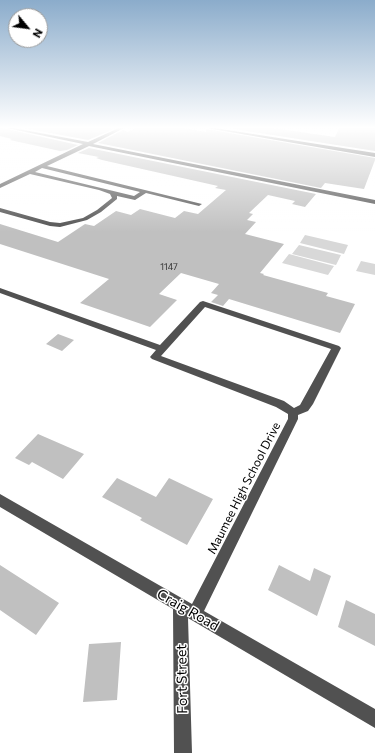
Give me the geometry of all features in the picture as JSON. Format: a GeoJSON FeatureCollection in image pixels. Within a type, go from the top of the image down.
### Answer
{"type":"FeatureCollection","features":[{"type":"Feature","properties":{"kind":"street"},"geometry":{"type":"LineString","coordinates":[[0,186],[50,162]]}},
{"type":"Feature","properties":{"kind":"street"},"geometry":{"type":"LineString","coordinates":[[178,162],[375,202]]}},
{"type":"Feature","properties":{"kind":"street"},"geometry":{"type":"LineString","coordinates":[[41,166],[199,204]]}},
{"type":"Feature","properties":{"kind":"street"},"geometry":{"type":"LineString","coordinates":[[29,172],[135,198],[145,191]]}},
{"type":"Feature","properties":{"kind":"street"},"geometry":{"type":"LineString","coordinates":[[0,210],[50,224],[60,225],[85,219],[100,211],[115,198],[112,193]]}},
{"type":"Feature","properties":{"kind":"street"},"geometry":{"type":"LineString","coordinates":[[0,290],[162,349],[203,304],[336,348],[309,401],[304,408],[293,413]]}},
{"type":"Feature","properties":{"kind":"street","name":"Maumee High School Drive"},"geometry":{"type":"LineString","coordinates":[[162,349],[155,357],[280,404],[288,408],[293,413],[294,418],[195,614]]}},
{"type":"Feature","properties":{"kind":"street","name":"Craig Road"},"geometry":{"type":"LineString","coordinates":[[0,500],[375,719]]}},
{"type":"Feature","properties":{"kind":"street","name":"Fort Street"},"geometry":{"type":"LineString","coordinates":[[180,605],[183,753]]}},
{"type":"Feature","properties":{"kind":"shaded area"},"geometry":{"type":"Polygon","coordinates":[[[305,235],[348,245],[344,254],[300,243],[305,235]]]}},
{"type":"Feature","properties":{"kind":"shaded area"},"geometry":{"type":"Polygon","coordinates":[[[299,245],[341,255],[336,265],[292,254],[299,245]]]}},
{"type":"Feature","properties":{"kind":"shaded area"},"geometry":{"type":"Polygon","coordinates":[[[289,254],[334,266],[328,275],[282,263],[289,254]]]}},
{"type":"Feature","properties":{"kind":"shaded area"},"geometry":{"type":"Polygon","coordinates":[[[361,261],[375,264],[375,275],[356,271],[361,261]]]}},
{"type":"Feature","properties":{"kind":"building"},"geometry":{"type":"Polygon","coordinates":[[[112,162],[159,162],[316,194],[305,207],[292,204],[295,201],[268,195],[249,213],[253,214],[247,220],[256,222],[245,234],[284,244],[260,273],[264,274],[263,275],[328,293],[326,296],[355,304],[340,333],[229,299],[223,306],[211,302],[218,295],[211,293],[219,284],[181,273],[159,294],[177,300],[150,327],[80,303],[109,279],[0,244],[0,224],[58,242],[85,224],[94,226],[116,211],[131,215],[140,209],[175,218],[184,211],[198,214],[226,190],[215,188],[218,186],[112,162]]]}},
{"type":"Feature","properties":{"kind":"building"},"geometry":{"type":"Polygon","coordinates":[[[193,162],[374,162],[364,189],[325,183],[321,188],[193,162]]]}},
{"type":"Feature","properties":{"kind":"building"},"geometry":{"type":"Polygon","coordinates":[[[58,334],[74,340],[62,351],[46,344],[58,334]]]}},
{"type":"Feature","properties":{"kind":"building"},"geometry":{"type":"Polygon","coordinates":[[[38,434],[84,454],[63,479],[32,462],[29,465],[15,458],[38,434]]]}},
{"type":"Feature","properties":{"kind":"building"},"geometry":{"type":"Polygon","coordinates":[[[117,478],[156,497],[169,478],[213,499],[187,545],[140,520],[142,518],[102,497],[117,478]]]}},
{"type":"Feature","properties":{"kind":"building"},"geometry":{"type":"Polygon","coordinates":[[[0,565],[59,603],[36,635],[0,610],[0,565]]]}},
{"type":"Feature","properties":{"kind":"building"},"geometry":{"type":"Polygon","coordinates":[[[279,565],[310,581],[314,568],[331,576],[317,616],[268,590],[279,565]]]}},
{"type":"Feature","properties":{"kind":"building"},"geometry":{"type":"Polygon","coordinates":[[[346,600],[375,614],[375,646],[338,627],[346,600]]]}},
{"type":"Feature","properties":{"kind":"building"},"geometry":{"type":"Polygon","coordinates":[[[121,642],[117,700],[83,702],[89,644],[121,642]]]}}]}
